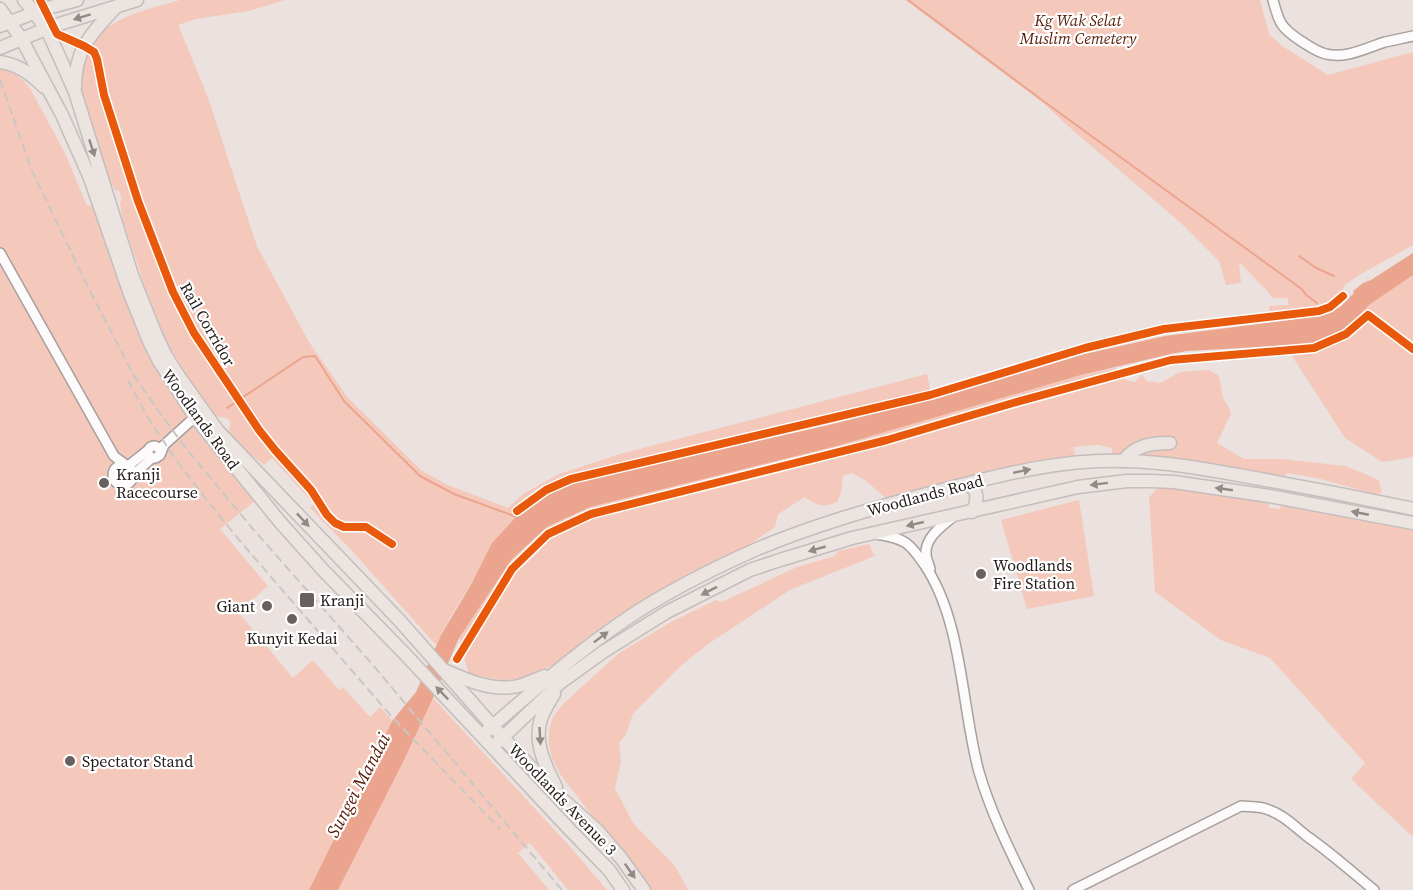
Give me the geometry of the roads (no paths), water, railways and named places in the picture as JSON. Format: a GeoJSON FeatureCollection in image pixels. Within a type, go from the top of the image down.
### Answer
{"type":"FeatureCollection","features":[{"type":"Feature","properties":{"kind":"main road","name":"Woodlands Road"},"geometry":{"type":"LineString","coordinates":[[24,0],[46,28],[75,92],[132,275],[156,335],[175,371],[218,431],[400,621],[503,737]]}},
{"type":"Feature","properties":{"kind":"main road"},"geometry":{"type":"LineString","coordinates":[[5,24],[77,0]]}},
{"type":"Feature","properties":{"kind":"main road"},"geometry":{"type":"LineString","coordinates":[[0,48],[46,28],[137,0]]}},
{"type":"Feature","properties":{"kind":"main road"},"geometry":{"type":"LineString","coordinates":[[75,92],[75,73],[81,52],[90,36],[117,6]]}},
{"type":"Feature","properties":{"kind":"main road","name":"Woodlands Road"},"geometry":{"type":"LineString","coordinates":[[0,9],[5,24],[21,38],[53,96],[90,177],[130,294],[149,341],[159,361],[195,417],[280,522],[323,570],[492,747],[557,677],[603,652],[667,612],[750,570],[852,538],[1078,487],[1103,483],[1151,481],[1174,482],[1269,496],[1413,524]]}},
{"type":"Feature","properties":{"kind":"main road"},"geometry":{"type":"LineString","coordinates":[[0,62],[10,63],[26,71],[53,96]]}},
{"type":"Feature","properties":{"kind":"main road"},"geometry":{"type":"LineString","coordinates":[[1123,460],[1128,454],[1143,446],[1170,443]]}},
{"type":"Feature","properties":{"kind":"main road","name":"Woodlands Road"},"geometry":{"type":"LineString","coordinates":[[482,735],[557,677],[608,632],[661,597],[748,554],[845,517],[965,484],[1033,468],[1123,460],[1221,472],[1413,509]]}},
{"type":"Feature","properties":{"kind":"main road"},"geometry":{"type":"LineString","coordinates":[[965,484],[973,488],[977,496],[972,512]]}},
{"type":"Feature","properties":{"kind":"main road"},"geometry":{"type":"LineString","coordinates":[[393,641],[404,637],[400,621]]}},
{"type":"Feature","properties":{"kind":"main road"},"geometry":{"type":"LineString","coordinates":[[442,670],[498,688],[520,686],[557,677]]}},
{"type":"Feature","properties":{"kind":"main road"},"geometry":{"type":"LineString","coordinates":[[557,677],[538,734],[544,761],[560,797]]}},
{"type":"Feature","properties":{"kind":"main road","name":"Woodlands Avenue 3"},"geometry":{"type":"LineString","coordinates":[[503,737],[560,797],[596,829],[644,890]]}},
{"type":"Feature","properties":{"kind":"main road","name":"Woodlands Avenue 3"},"geometry":{"type":"LineString","coordinates":[[492,747],[609,870],[623,890]]}},
{"type":"Feature","properties":{"kind":"street"},"geometry":{"type":"LineString","coordinates":[[1273,0],[1281,25],[1294,36],[1329,55],[1345,56],[1413,36]]}},
{"type":"Feature","properties":{"kind":"street"},"geometry":{"type":"LineString","coordinates":[[0,253],[114,456],[129,469],[129,482],[121,484],[115,480],[114,456]]}},
{"type":"Feature","properties":{"kind":"street"},"geometry":{"type":"LineString","coordinates":[[129,469],[156,451],[195,417]]}},
{"type":"Feature","properties":{"kind":"street"},"geometry":{"type":"LineString","coordinates":[[115,470],[120,465],[129,469]]}},
{"type":"Feature","properties":{"kind":"street"},"geometry":{"type":"LineString","coordinates":[[956,515],[941,526],[930,540],[926,554],[952,632],[974,750],[984,787],[999,827],[1029,890]]}},
{"type":"Feature","properties":{"kind":"street"},"geometry":{"type":"LineString","coordinates":[[874,534],[896,537],[905,542],[931,574]]}},
{"type":"Feature","properties":{"kind":"street"},"geometry":{"type":"LineString","coordinates":[[1073,890],[1241,806],[1268,809],[1292,823],[1306,836],[1333,854],[1374,890]]}},
{"type":"Feature","properties":{"kind":"waterway"},"geometry":{"type":"LineString","coordinates":[[908,0],[1303,290],[1317,303]]}},
{"type":"Feature","properties":{"kind":"waterway"},"geometry":{"type":"LineString","coordinates":[[1299,256],[1316,268],[1334,276]]}},
{"type":"Feature","properties":{"kind":"waterway"},"geometry":{"type":"LineString","coordinates":[[227,408],[303,357],[315,356],[344,401],[420,476],[454,494],[517,517]]}},
{"type":"Feature","properties":{"kind":"railway"},"geometry":{"type":"LineString","coordinates":[[0,80],[32,171],[133,374],[157,409],[185,447],[253,529],[372,664],[562,890]]}},
{"type":"Feature","properties":{"kind":"railway"},"geometry":{"type":"LineString","coordinates":[[128,380],[147,416],[174,457],[240,541],[392,717],[500,829]]}},
{"type":"Feature","properties":{"kind":"place","name":"Kranji Racecourse"},"geometry":{"type":"Point","coordinates":[104,483]}},
{"type":"Feature","properties":{"kind":"place","name":"Woodlands Fire Station"},"geometry":{"type":"Point","coordinates":[981,574]}},
{"type":"Feature","properties":{"kind":"place","name":"Kranji"},"geometry":{"type":"Point","coordinates":[307,600]}},
{"type":"Feature","properties":{"kind":"place","name":"Giant"},"geometry":{"type":"Point","coordinates":[267,606]}},
{"type":"Feature","properties":{"kind":"place","name":"Kunyit Kedai"},"geometry":{"type":"Point","coordinates":[292,619]}},
{"type":"Feature","properties":{"kind":"place","name":"Spectator Stand"},"geometry":{"type":"Point","coordinates":[70,761]}},
{"type":"Feature","properties":{"kind":"park label","name":"Kg Wak Selat Muslim Cemetery"},"geometry":{"type":"Point","coordinates":[1078,29]}},
{"type":"Feature","properties":{"kind":"water label","name":"Sungei Mandai"},"geometry":{"type":"Point","coordinates":[358,785]}}]}
